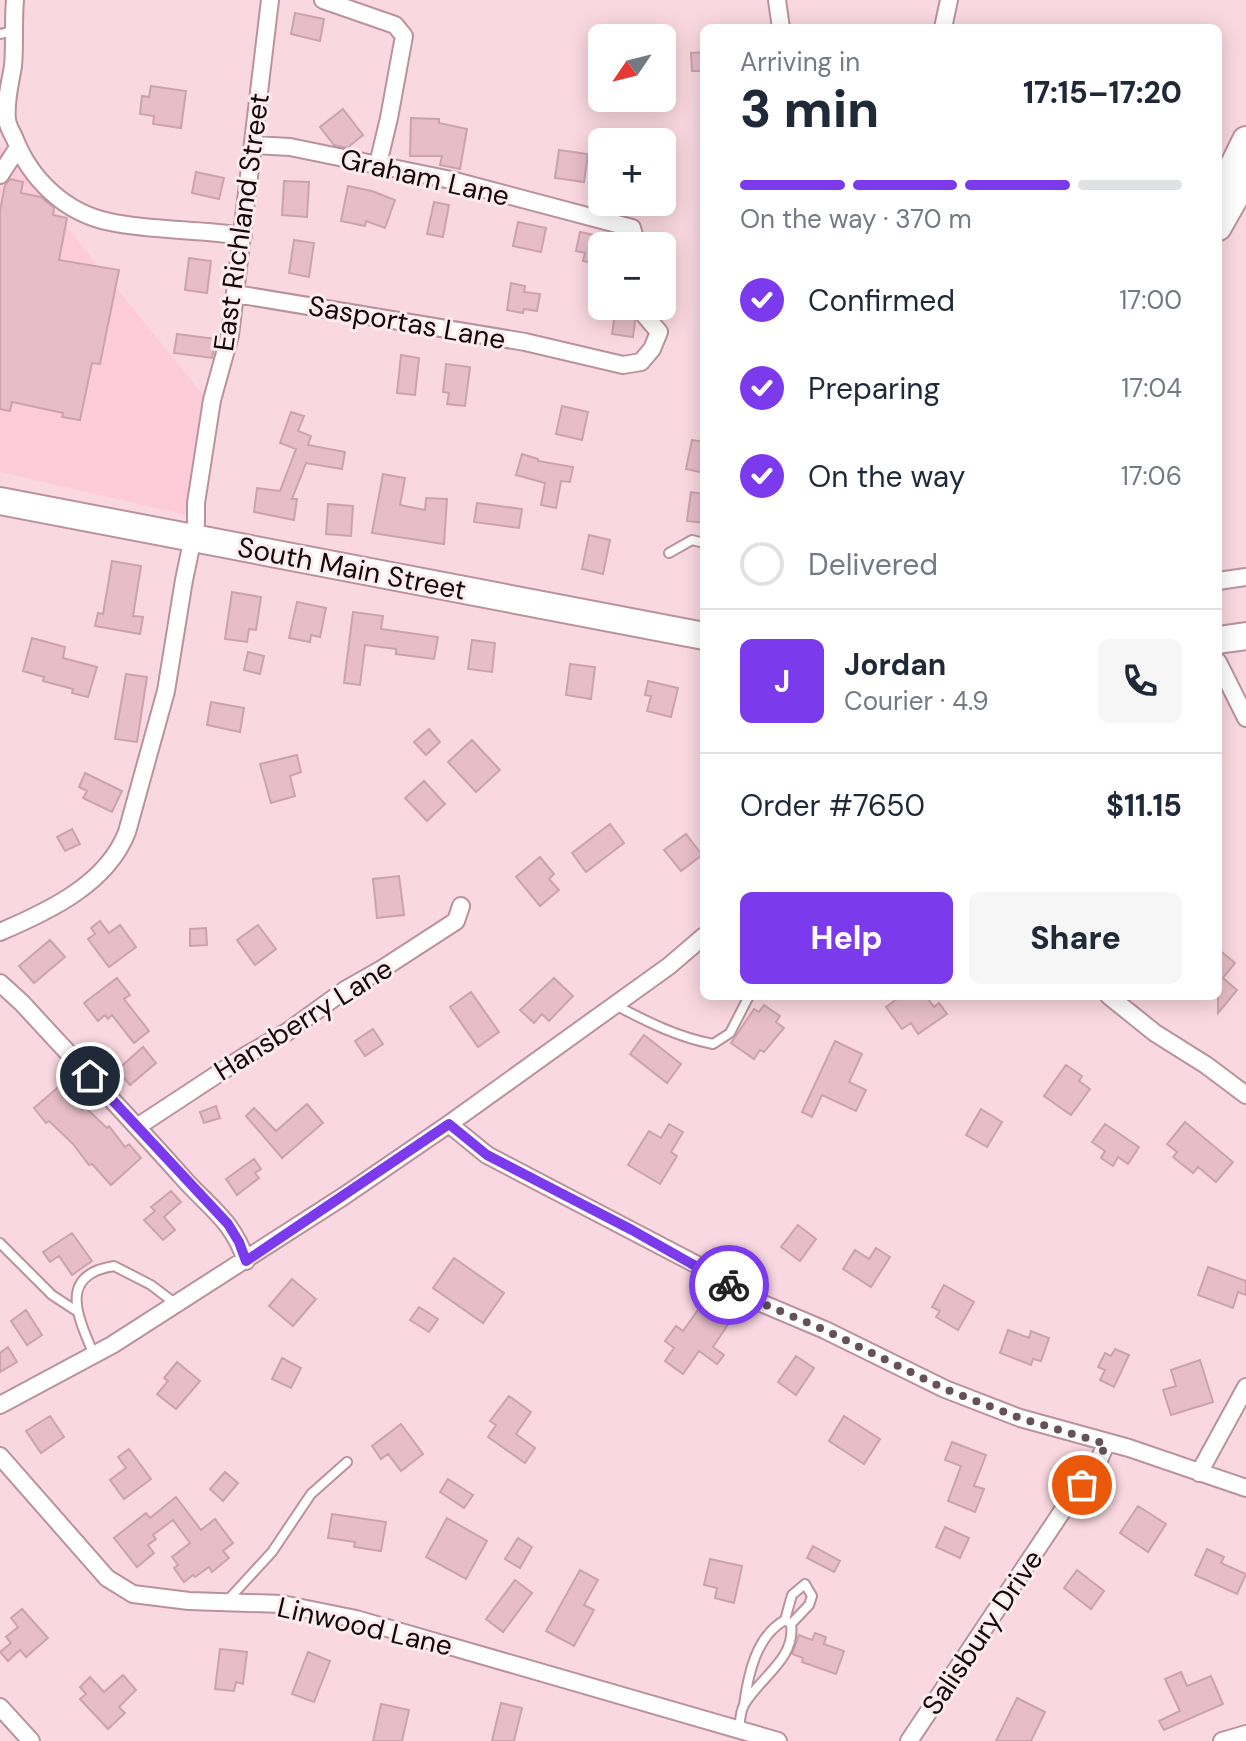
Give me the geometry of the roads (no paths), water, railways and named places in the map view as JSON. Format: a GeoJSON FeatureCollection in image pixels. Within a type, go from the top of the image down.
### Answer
{"type":"FeatureCollection","features":[{"type":"Feature","properties":{"kind":"main road"},"geometry":{"type":"LineString","coordinates":[[1228,212],[1246,140]]}},
{"type":"Feature","properties":{"kind":"main road"},"geometry":{"type":"LineString","coordinates":[[1228,212],[1246,177]]}},
{"type":"Feature","properties":{"kind":"main road","name":"South Main Street"},"geometry":{"type":"LineString","coordinates":[[0,501],[700,635]]}},
{"type":"Feature","properties":{"kind":"main road"},"geometry":{"type":"LineString","coordinates":[[1222,639],[1246,636]]}},
{"type":"Feature","properties":{"kind":"street"},"geometry":{"type":"LineString","coordinates":[[15,0],[7,32],[13,64],[7,124],[17,149],[51,193],[86,216],[124,224],[203,229],[243,236]]}},
{"type":"Feature","properties":{"kind":"street","name":"East Richland Street"},"geometry":{"type":"LineString","coordinates":[[0,932],[95,880],[106,870],[122,845],[166,691],[193,537],[212,400],[224,359],[236,294],[270,0]]}},
{"type":"Feature","properties":{"kind":"street"},"geometry":{"type":"LineString","coordinates":[[323,0],[395,25],[404,36],[378,164]]}},
{"type":"Feature","properties":{"kind":"street"},"geometry":{"type":"LineString","coordinates":[[777,0],[780,24]]}},
{"type":"Feature","properties":{"kind":"street"},"geometry":{"type":"LineString","coordinates":[[944,24],[949,0]]}},
{"type":"Feature","properties":{"kind":"street","name":"Graham Lane"},"geometry":{"type":"LineString","coordinates":[[253,145],[290,147],[451,180],[632,228],[633,232]]}},
{"type":"Feature","properties":{"kind":"street"},"geometry":{"type":"LineString","coordinates":[[0,175],[17,149]]}},
{"type":"Feature","properties":{"kind":"street","name":"Sasportas Lane"},"geometry":{"type":"LineString","coordinates":[[236,294],[404,321],[623,365],[641,362],[652,349],[659,332],[649,320]]}},
{"type":"Feature","properties":{"kind":"street"},"geometry":{"type":"LineString","coordinates":[[1222,580],[1246,577]]}},
{"type":"Feature","properties":{"kind":"street"},"geometry":{"type":"LineString","coordinates":[[1222,670],[1246,718]]}},
{"type":"Feature","properties":{"kind":"street","name":"Hansberry Lane"},"geometry":{"type":"LineString","coordinates":[[137,1127],[456,921],[461,906]]}},
{"type":"Feature","properties":{"kind":"street"},"geometry":{"type":"LineString","coordinates":[[0,1405],[94,1355],[246,1261],[449,1124],[669,966],[700,939]]}},
{"type":"Feature","properties":{"kind":"street"},"geometry":{"type":"LineString","coordinates":[[0,983],[228,1224],[246,1261]]}},
{"type":"Feature","properties":{"kind":"street"},"geometry":{"type":"LineString","coordinates":[[1114,1000],[1155,1033],[1246,1095]]}},
{"type":"Feature","properties":{"kind":"street"},"geometry":{"type":"LineString","coordinates":[[449,1124],[487,1155],[664,1247],[754,1300],[825,1330],[945,1389],[1020,1418],[1129,1448],[1246,1488]]}},
{"type":"Feature","properties":{"kind":"street"},"geometry":{"type":"LineString","coordinates":[[1199,1473],[1246,1387]]}},
{"type":"Feature","properties":{"kind":"street","name":"Salisbury Drive"},"geometry":{"type":"LineString","coordinates":[[909,1741],[1073,1495],[1095,1469],[1106,1444]]}},
{"type":"Feature","properties":{"kind":"street","name":"Linwood Lane"},"geometry":{"type":"LineString","coordinates":[[0,1456],[74,1544],[118,1587],[149,1597],[282,1604],[356,1619],[778,1741]]}},
{"type":"Feature","properties":{"kind":"street"},"geometry":{"type":"LineString","coordinates":[[0,1707],[31,1741]]}},
{"type":"Feature","properties":{"kind":"street"},"geometry":{"type":"LineString","coordinates":[[1222,1741],[1246,1734]]}},
{"type":"Feature","properties":{"kind":"lane"},"geometry":{"type":"LineString","coordinates":[[669,553],[692,540],[700,542]]}},
{"type":"Feature","properties":{"kind":"lane"},"geometry":{"type":"LineString","coordinates":[[615,1005],[658,1028],[687,1039],[713,1044],[730,1033],[747,1000]]}},
{"type":"Feature","properties":{"kind":"lane"},"geometry":{"type":"LineString","coordinates":[[0,1243],[52,1295],[78,1313]]}},
{"type":"Feature","properties":{"kind":"lane"},"geometry":{"type":"LineString","coordinates":[[94,1355],[78,1313],[77,1289],[82,1278],[90,1272],[114,1266],[151,1285],[177,1304]]}},
{"type":"Feature","properties":{"kind":"lane"},"geometry":{"type":"LineString","coordinates":[[227,1601],[272,1552],[311,1494],[347,1462]]}},
{"type":"Feature","properties":{"kind":"lane"},"geometry":{"type":"LineString","coordinates":[[739,1731],[748,1675],[762,1643],[779,1623],[788,1622],[793,1633],[785,1655],[744,1705]]}}]}
